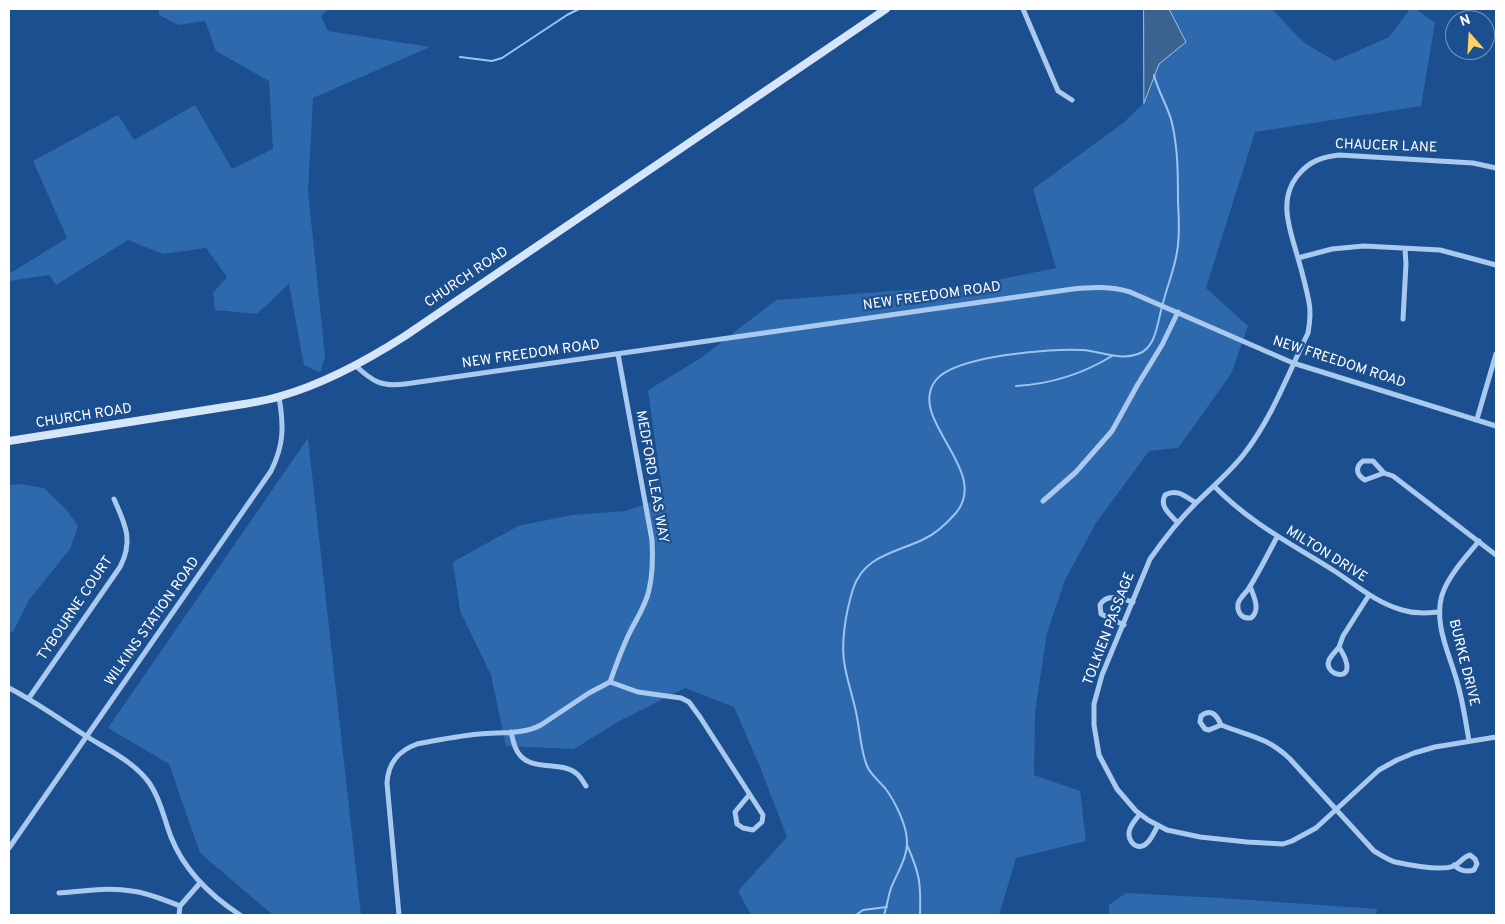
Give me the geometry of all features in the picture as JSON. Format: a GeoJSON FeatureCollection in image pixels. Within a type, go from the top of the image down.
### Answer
{"type":"FeatureCollection","features":[{"type":"Feature","properties":{"kind":"main road","name":"CHURCH ROAD"},"geometry":{"type":"LineString","coordinates":[[9,441],[279,397],[316,384],[356,366],[405,336],[886,9]]}},
{"type":"Feature","properties":{"kind":"street"},"geometry":{"type":"LineString","coordinates":[[1023,9],[1058,91],[1072,100]]}},
{"type":"Feature","properties":{"kind":"street","name":"CHAUCER LANE"},"geometry":{"type":"LineString","coordinates":[[1294,363],[1308,333],[1310,319],[1309,303],[1287,219],[1287,197],[1297,176],[1308,165],[1331,156],[1353,156],[1473,163],[1496,168]]}},
{"type":"Feature","properties":{"kind":"street"},"geometry":{"type":"LineString","coordinates":[[1298,258],[1314,252],[1348,246],[1364,246],[1440,250],[1496,264]]}},
{"type":"Feature","properties":{"kind":"street"},"geometry":{"type":"LineString","coordinates":[[1403,319],[1406,267],[1405,249]]}},
{"type":"Feature","properties":{"kind":"street","name":"NEW FREEDOM ROAD"},"geometry":{"type":"LineString","coordinates":[[356,366],[379,384],[395,385],[1102,286],[1115,288],[1148,299],[1294,363],[1496,426]]}},
{"type":"Feature","properties":{"kind":"street"},"geometry":{"type":"LineString","coordinates":[[1043,501],[1076,472],[1112,431],[1162,345],[1178,312]]}},
{"type":"Feature","properties":{"kind":"street","name":"MEDFORD LEAS WAY"},"geometry":{"type":"LineString","coordinates":[[610,682],[649,591],[653,558],[651,532],[618,354]]}},
{"type":"Feature","properties":{"kind":"street"},"geometry":{"type":"LineString","coordinates":[[1477,419],[1496,354]]}},
{"type":"Feature","properties":{"kind":"street","name":"TOLKIEN PASSAGE"},"geometry":{"type":"LineString","coordinates":[[1294,363],[1260,433],[1243,456],[1178,523],[1150,559],[1099,685],[1094,704],[1094,724],[1099,755],[1107,772],[1126,800],[1140,814],[1167,830],[1214,839],[1283,844],[1308,834],[1328,819],[1335,809],[1351,798],[1380,770],[1397,760],[1425,750],[1496,737]]}},
{"type":"Feature","properties":{"kind":"street","name":"WILKINS STATION ROAD"},"geometry":{"type":"LineString","coordinates":[[9,848],[271,472],[282,442],[283,418],[279,397]]}},
{"type":"Feature","properties":{"kind":"street"},"geometry":{"type":"LineString","coordinates":[[1384,473],[1365,480],[1360,478],[1357,471],[1358,464],[1367,460],[1373,461],[1384,473],[1393,476],[1496,555]]}},
{"type":"Feature","properties":{"kind":"street","name":"MILTON DRIVE"},"geometry":{"type":"LineString","coordinates":[[1214,486],[1233,506],[1369,595],[1402,610],[1423,613],[1440,612]]}},
{"type":"Feature","properties":{"kind":"street"},"geometry":{"type":"LineString","coordinates":[[1178,523],[1163,506],[1166,495],[1172,492],[1180,492],[1196,503]]}},
{"type":"Feature","properties":{"kind":"street","name":"TYBOURNE COURT"},"geometry":{"type":"LineString","coordinates":[[29,698],[120,566],[125,555],[128,543],[126,531],[114,499]]}},
{"type":"Feature","properties":{"kind":"street"},"geometry":{"type":"LineString","coordinates":[[1250,586],[1257,606],[1251,618],[1246,619],[1240,615],[1238,605],[1278,537]]}},
{"type":"Feature","properties":{"kind":"street","name":"BURKE DRIVE"},"geometry":{"type":"LineString","coordinates":[[1469,742],[1459,687],[1441,628],[1440,612],[1445,588],[1478,541]]}},
{"type":"Feature","properties":{"kind":"street"},"geometry":{"type":"LineString","coordinates":[[1339,647],[1346,658],[1348,666],[1343,674],[1337,675],[1328,667],[1328,661],[1339,647],[1343,636],[1369,595]]}},
{"type":"Feature","properties":{"kind":"street"},"geometry":{"type":"LineString","coordinates":[[1124,625],[1101,614],[1100,605],[1102,601],[1110,597],[1133,602]]}},
{"type":"Feature","properties":{"kind":"street"},"geometry":{"type":"LineString","coordinates":[[399,915],[387,783],[392,761],[402,751],[417,744],[469,735],[534,729],[610,682],[638,692],[685,700],[700,717],[763,815],[762,822],[753,830],[743,828],[737,824],[735,812],[749,795]]}},
{"type":"Feature","properties":{"kind":"street"},"geometry":{"type":"LineString","coordinates":[[9,688],[29,698],[129,763],[145,776],[159,800],[174,844],[186,865],[200,883],[240,915]]}},
{"type":"Feature","properties":{"kind":"street"},"geometry":{"type":"LineString","coordinates":[[1221,725],[1265,740],[1278,748],[1374,851],[1383,857],[1422,866],[1441,867],[1454,865]]}},
{"type":"Feature","properties":{"kind":"street"},"geometry":{"type":"LineString","coordinates":[[511,732],[515,748],[521,757],[532,763],[571,770],[579,775],[586,786]]}},
{"type":"Feature","properties":{"kind":"street"},"geometry":{"type":"LineString","coordinates":[[1140,814],[1130,827],[1129,832],[1130,840],[1136,846],[1140,847],[1148,843],[1158,825]]}},
{"type":"Feature","properties":{"kind":"street"},"geometry":{"type":"LineString","coordinates":[[179,915],[180,906],[200,883]]}},
{"type":"Feature","properties":{"kind":"street"},"geometry":{"type":"LineString","coordinates":[[58,893],[105,890],[132,891],[157,897],[180,906]]}},
{"type":"Feature","properties":{"kind":"shaded area"},"geometry":{"type":"Polygon","coordinates":[[[159,9],[329,9],[321,16],[328,31],[430,47],[313,98],[308,191],[325,356],[321,371],[319,372],[304,365],[289,284],[257,314],[215,310],[213,293],[227,277],[206,248],[163,254],[128,240],[56,285],[49,275],[9,281],[9,274],[67,238],[33,161],[118,115],[134,140],[195,105],[232,169],[273,149],[269,81],[216,51],[205,21],[178,25],[159,15],[159,9]]]}},
{"type":"Feature","properties":{"kind":"shaded area"},"geometry":{"type":"Polygon","coordinates":[[[1144,9],[1169,9],[1186,42],[1159,64],[1144,103],[1144,9]]]}},
{"type":"Feature","properties":{"kind":"shaded area"},"geometry":{"type":"Polygon","coordinates":[[[1169,9],[1272,9],[1303,42],[1335,61],[1389,37],[1410,9],[1416,9],[1435,23],[1421,106],[1255,132],[1206,288],[1248,326],[1231,374],[1178,448],[1149,451],[1096,523],[1065,580],[1047,633],[1035,713],[1034,775],[1080,791],[1086,841],[1016,858],[999,915],[751,915],[738,891],[787,837],[734,707],[685,688],[623,719],[574,749],[506,746],[491,675],[460,611],[453,562],[518,526],[572,515],[625,511],[663,498],[648,390],[701,358],[776,300],[972,285],[1056,268],[1033,189],[1123,123],[1144,103],[1159,64],[1186,42],[1169,9]]]}},
{"type":"Feature","properties":{"kind":"shaded area"},"geometry":{"type":"Polygon","coordinates":[[[308,438],[361,915],[273,915],[200,853],[169,764],[108,728],[308,438]]]}},
{"type":"Feature","properties":{"kind":"shaded area"},"geometry":{"type":"Polygon","coordinates":[[[20,484],[44,488],[66,509],[78,526],[70,549],[29,600],[13,632],[9,631],[9,485],[20,484]]]}},
{"type":"Feature","properties":{"kind":"shaded area"},"geometry":{"type":"Polygon","coordinates":[[[1126,893],[1377,909],[1376,915],[1109,915],[1109,905],[1126,893]]]}},
{"type":"Feature","properties":{"kind":"waterway"},"geometry":{"type":"LineString","coordinates":[[460,57],[492,61],[502,58],[579,9]]}},
{"type":"Feature","properties":{"kind":"waterway"},"geometry":{"type":"LineString","coordinates":[[884,915],[891,888],[904,859],[907,840],[905,827],[893,799],[873,775],[863,755],[856,711],[846,673],[843,648],[844,628],[853,589],[858,578],[873,562],[882,556],[924,539],[941,528],[955,514],[964,497],[964,480],[958,463],[938,428],[931,411],[929,395],[936,380],[946,372],[962,365],[1004,355],[1049,350],[1082,350],[1117,356],[1131,356],[1149,347],[1157,328],[1176,259],[1179,227],[1174,133],[1154,75]]}},
{"type":"Feature","properties":{"kind":"waterway"},"geometry":{"type":"LineString","coordinates":[[1016,386],[1054,381],[1089,368],[1112,356]]}},
{"type":"Feature","properties":{"kind":"waterway"},"geometry":{"type":"LineString","coordinates":[[907,845],[919,879],[920,915]]}},
{"type":"Feature","properties":{"kind":"waterway"},"geometry":{"type":"LineString","coordinates":[[856,915],[863,910],[887,907]]}}]}
